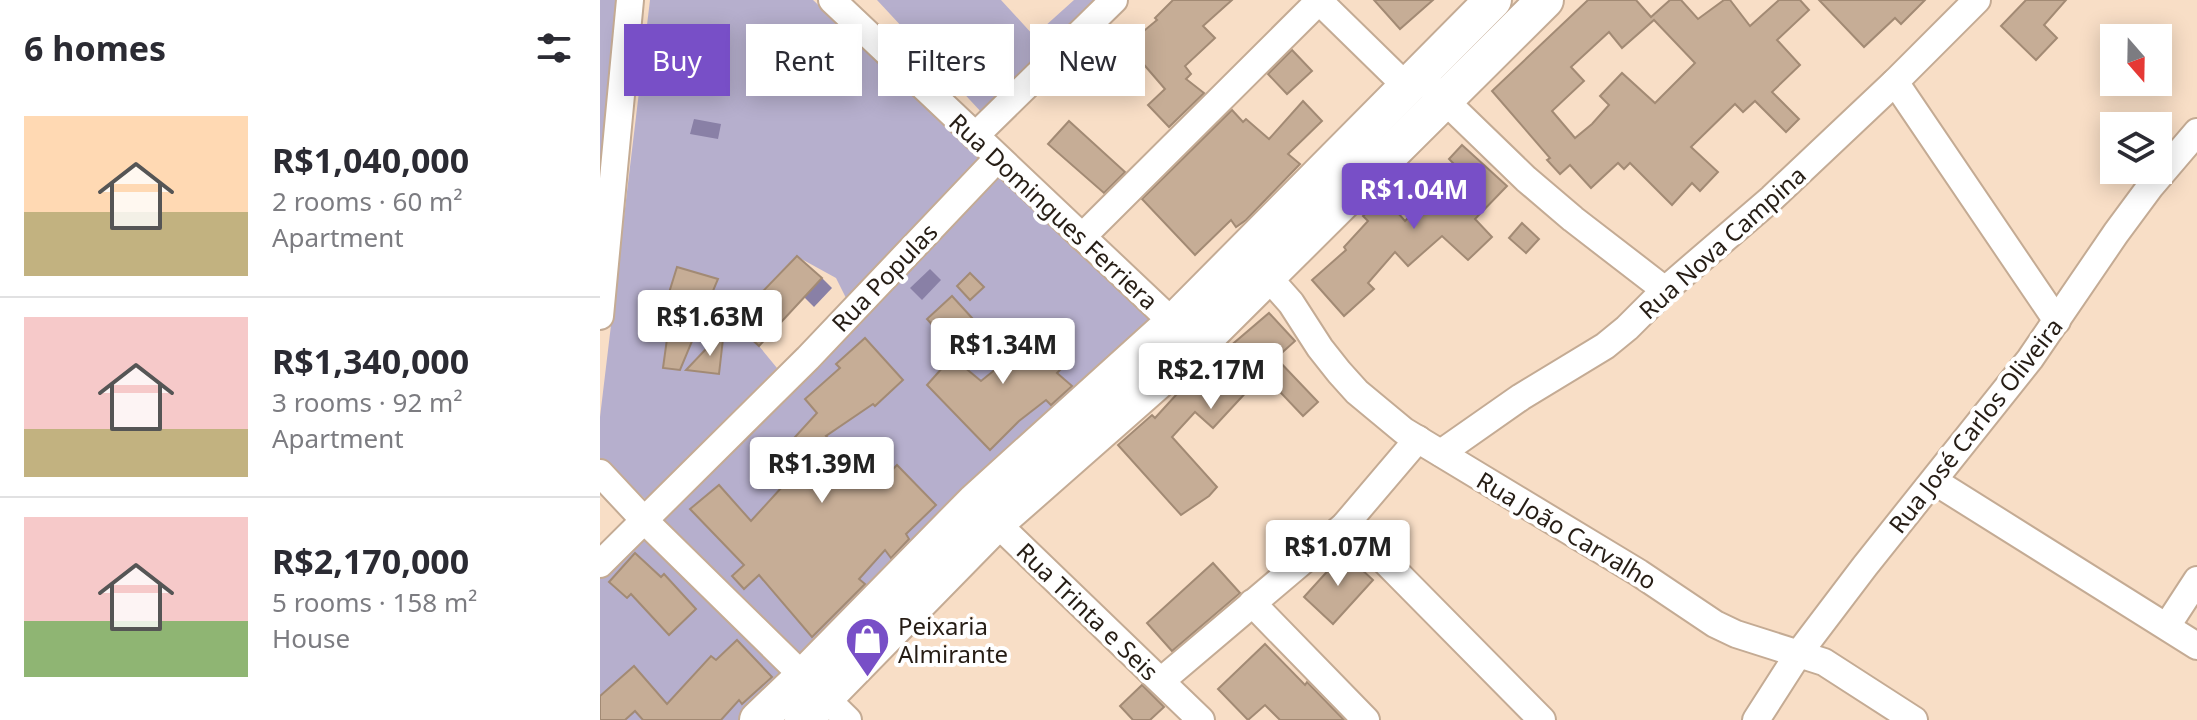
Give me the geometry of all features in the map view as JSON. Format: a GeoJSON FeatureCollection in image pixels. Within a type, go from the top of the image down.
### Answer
{"type":"FeatureCollection","features":[{"type":"Feature","properties":{"kind":"main road"},"geometry":{"type":"LineString","coordinates":[[758,720],[820,704],[986,512],[1185,334],[1412,82],[1493,0]]}},
{"type":"Feature","properties":{"kind":"main road"},"geometry":{"type":"LineString","coordinates":[[1185,334],[1267,276],[1545,0]]}},
{"type":"Feature","properties":{"kind":"street"},"geometry":{"type":"LineString","coordinates":[[600,316],[630,0]]}},
{"type":"Feature","properties":{"kind":"street","name":"Rua Domingues Ferriera"},"geometry":{"type":"LineString","coordinates":[[832,0],[1185,334]]}},
{"type":"Feature","properties":{"kind":"street"},"geometry":{"type":"LineString","coordinates":[[975,136],[1114,0]]}},
{"type":"Feature","properties":{"kind":"street"},"geometry":{"type":"LineString","coordinates":[[1082,237],[1319,0],[1412,82],[1445,99],[1526,179],[1665,290]]}},
{"type":"Feature","properties":{"kind":"street","name":"Rua Nova Campina"},"geometry":{"type":"LineString","coordinates":[[1161,681],[1344,526],[1429,446],[1521,397],[1605,346],[1627,328],[1665,290],[1772,198],[1977,0]]}},
{"type":"Feature","properties":{"kind":"street"},"geometry":{"type":"LineString","coordinates":[[1895,82],[2057,321]]}},
{"type":"Feature","properties":{"kind":"street","name":"Rua José Carlos Oliveira"},"geometry":{"type":"LineString","coordinates":[[1756,720],[1799,653],[2030,359],[2124,222],[2197,132]]}},
{"type":"Feature","properties":{"kind":"street","name":"Rua Populas"},"geometry":{"type":"LineString","coordinates":[[600,564],[808,358],[998,158]]}},
{"type":"Feature","properties":{"kind":"street","name":"Rua João Carvalho"},"geometry":{"type":"LineString","coordinates":[[1267,276],[1291,303],[1320,348],[1357,392],[1404,431],[1639,573],[1715,624],[1736,634],[1824,662],[1914,720]]}},
{"type":"Feature","properties":{"kind":"street"},"geometry":{"type":"LineString","coordinates":[[600,473],[820,704]]}},
{"type":"Feature","properties":{"kind":"street"},"geometry":{"type":"LineString","coordinates":[[1934,481],[2197,646]]}},
{"type":"Feature","properties":{"kind":"street","name":"Rua Trinta e Seis"},"geometry":{"type":"LineString","coordinates":[[986,512],[1201,720]]}},
{"type":"Feature","properties":{"kind":"street"},"geometry":{"type":"LineString","coordinates":[[1344,526],[1382,558],[1542,720]]}},
{"type":"Feature","properties":{"kind":"street"},"geometry":{"type":"LineString","coordinates":[[2167,626],[2197,580]]}},
{"type":"Feature","properties":{"kind":"street"},"geometry":{"type":"LineString","coordinates":[[1252,603],[1366,720]]}},
{"type":"Feature","properties":{"kind":"shaded area"},"geometry":{"type":"Polygon","coordinates":[[[600,0],[620,0],[600,229],[600,0]]]}},
{"type":"Feature","properties":{"kind":"shaded area"},"geometry":{"type":"Polygon","coordinates":[[[650,0],[813,0],[839,24],[746,24],[746,96],[862,96],[862,46],[878,61],[878,96],[916,96],[983,159],[848,302],[836,278],[796,256],[733,321],[777,368],[647,501],[600,458],[600,417],[638,96],[730,96],[730,24],[647,24],[650,0]]]}},
{"type":"Feature","properties":{"kind":"shaded area"},"geometry":{"type":"Polygon","coordinates":[[[877,0],[1001,0],[1030,32],[1030,71],[1014,86],[1014,24],[899,24],[877,0]]]}},
{"type":"Feature","properties":{"kind":"shaded area"},"geometry":{"type":"Polygon","coordinates":[[[1074,0],[1107,0],[1081,24],[1047,24],[1074,0]]]}},
{"type":"Feature","properties":{"kind":"shaded area"},"geometry":{"type":"Polygon","coordinates":[[[966,96],[1003,96],[983,114],[966,96]]]}},
{"type":"Feature","properties":{"kind":"shaded area"},"geometry":{"type":"Polygon","coordinates":[[[694,119],[721,124],[718,139],[690,134],[694,119]]]}},
{"type":"Feature","properties":{"kind":"shaded area"},"geometry":{"type":"Polygon","coordinates":[[[998,173],[1155,321],[803,659],[660,523],[998,173]]]}},
{"type":"Feature","properties":{"kind":"shaded area"},"geometry":{"type":"Polygon","coordinates":[[[930,269],[941,280],[922,300],[910,288],[930,269]]]}},
{"type":"Feature","properties":{"kind":"shaded area"},"geometry":{"type":"Polygon","coordinates":[[[822,278],[832,288],[814,307],[804,297],[822,278]]]}},
{"type":"Feature","properties":{"kind":"shaded area"},"geometry":{"type":"Polygon","coordinates":[[[644,532],[791,676],[744,720],[600,720],[600,574],[644,532]]]}},
{"type":"Feature","properties":{"kind":"building"},"geometry":{"type":"Polygon","coordinates":[[[1173,0],[1232,0],[1203,26],[1215,38],[1185,66],[1191,74],[1186,79],[1204,93],[1169,127],[1148,105],[1165,89],[1145,66],[1145,30],[1157,20],[1155,18],[1173,0]]]}},
{"type":"Feature","properties":{"kind":"building"},"geometry":{"type":"Polygon","coordinates":[[[1374,0],[1433,0],[1400,29],[1374,0]]]}},
{"type":"Feature","properties":{"kind":"building"},"geometry":{"type":"Polygon","coordinates":[[[1588,0],[1636,0],[1651,17],[1670,0],[1681,0],[1698,19],[1724,0],[1730,0],[1750,26],[1779,0],[1800,0],[1809,10],[1777,40],[1800,65],[1772,92],[1799,119],[1786,132],[1755,101],[1743,112],[1735,104],[1691,147],[1718,172],[1700,191],[1692,183],[1672,205],[1630,163],[1624,169],[1618,163],[1591,188],[1570,165],[1560,174],[1547,160],[1550,158],[1492,91],[1588,0]],[[1654,20],[1622,48],[1609,32],[1571,67],[1584,81],[1552,111],[1575,138],[1609,105],[1600,96],[1622,73],[1655,103],[1695,63],[1654,20]]]}},
{"type":"Feature","properties":{"kind":"building"},"geometry":{"type":"Polygon","coordinates":[[[1819,0],[1925,0],[1901,24],[1895,18],[1864,47],[1819,0]]]}},
{"type":"Feature","properties":{"kind":"building"},"geometry":{"type":"Polygon","coordinates":[[[2026,0],[2066,0],[2044,25],[2057,38],[2036,60],[2001,26],[2026,0]]]}},
{"type":"Feature","properties":{"kind":"building"},"geometry":{"type":"Polygon","coordinates":[[[1292,50],[1312,71],[1287,94],[1268,74],[1292,50]]]}},
{"type":"Feature","properties":{"kind":"building"},"geometry":{"type":"Polygon","coordinates":[[[1303,101],[1322,121],[1288,154],[1300,164],[1246,220],[1236,227],[1231,220],[1195,255],[1142,199],[1232,110],[1243,122],[1246,119],[1269,139],[1303,101]]]}},
{"type":"Feature","properties":{"kind":"building"},"geometry":{"type":"Polygon","coordinates":[[[1069,121],[1125,172],[1104,193],[1048,144],[1069,121]]]}},
{"type":"Feature","properties":{"kind":"building"},"geometry":{"type":"Polygon","coordinates":[[[1462,145],[1507,186],[1475,219],[1492,237],[1468,260],[1442,236],[1408,266],[1395,252],[1368,283],[1374,289],[1344,316],[1312,280],[1346,250],[1344,247],[1368,221],[1363,216],[1384,197],[1405,221],[1457,167],[1449,159],[1462,145]]]}},
{"type":"Feature","properties":{"kind":"building"},"geometry":{"type":"Polygon","coordinates":[[[1522,223],[1539,239],[1526,253],[1509,238],[1522,223]]]}},
{"type":"Feature","properties":{"kind":"building"},"geometry":{"type":"Polygon","coordinates":[[[797,256],[822,278],[759,346],[733,322],[797,256]]]}},
{"type":"Feature","properties":{"kind":"building"},"geometry":{"type":"Polygon","coordinates":[[[677,267],[718,279],[680,370],[663,368],[667,339],[655,338],[677,267]]]}},
{"type":"Feature","properties":{"kind":"building"},"geometry":{"type":"Polygon","coordinates":[[[970,273],[984,287],[970,300],[957,286],[970,273]]]}},
{"type":"Feature","properties":{"kind":"building"},"geometry":{"type":"Polygon","coordinates":[[[952,296],[983,330],[958,353],[927,319],[952,296]]]}},
{"type":"Feature","properties":{"kind":"building"},"geometry":{"type":"Polygon","coordinates":[[[1269,313],[1295,341],[1276,358],[1318,402],[1303,416],[1263,374],[1213,428],[1195,412],[1172,437],[1217,487],[1181,515],[1118,445],[1152,415],[1155,418],[1187,383],[1269,313]]]}},
{"type":"Feature","properties":{"kind":"building"},"geometry":{"type":"Polygon","coordinates":[[[1025,321],[1065,365],[1057,373],[1072,386],[1051,405],[1046,400],[1019,421],[990,450],[927,385],[952,357],[981,381],[1007,360],[995,347],[1025,321]]]}},
{"type":"Feature","properties":{"kind":"building"},"geometry":{"type":"Polygon","coordinates":[[[724,330],[719,374],[686,370],[724,330]]]}},
{"type":"Feature","properties":{"kind":"building"},"geometry":{"type":"Polygon","coordinates":[[[865,338],[903,380],[875,406],[873,404],[826,436],[875,487],[897,465],[936,505],[906,534],[909,539],[891,558],[885,550],[859,579],[865,584],[812,637],[759,575],[744,589],[732,576],[744,565],[690,509],[719,485],[751,521],[782,487],[764,471],[817,413],[805,399],[840,368],[836,364],[865,338]]]}},
{"type":"Feature","properties":{"kind":"building"},"geometry":{"type":"Polygon","coordinates":[[[635,553],[661,577],[664,574],[696,609],[669,635],[631,594],[627,598],[609,582],[635,553]]]}},
{"type":"Feature","properties":{"kind":"building"},"geometry":{"type":"Polygon","coordinates":[[[1344,553],[1373,580],[1333,624],[1304,597],[1344,553]]]}},
{"type":"Feature","properties":{"kind":"building"},"geometry":{"type":"Polygon","coordinates":[[[1213,563],[1240,593],[1172,651],[1147,623],[1213,563]]]}},
{"type":"Feature","properties":{"kind":"building"},"geometry":{"type":"Polygon","coordinates":[[[737,640],[772,677],[742,704],[739,700],[721,720],[643,720],[635,711],[625,720],[600,720],[600,696],[634,666],[667,704],[711,656],[716,660],[737,640]]]}},
{"type":"Feature","properties":{"kind":"building"},"geometry":{"type":"Polygon","coordinates":[[[1265,644],[1344,720],[1280,720],[1265,705],[1248,720],[1218,689],[1265,644]]]}},
{"type":"Feature","properties":{"kind":"building"},"geometry":{"type":"Polygon","coordinates":[[[1142,685],[1164,707],[1150,720],[1133,720],[1120,706],[1142,685]]]}},
{"type":"Feature","properties":{"kind":"place","name":"Peixaria Almirante"},"geometry":{"type":"Point","coordinates":[867,678]}}]}
